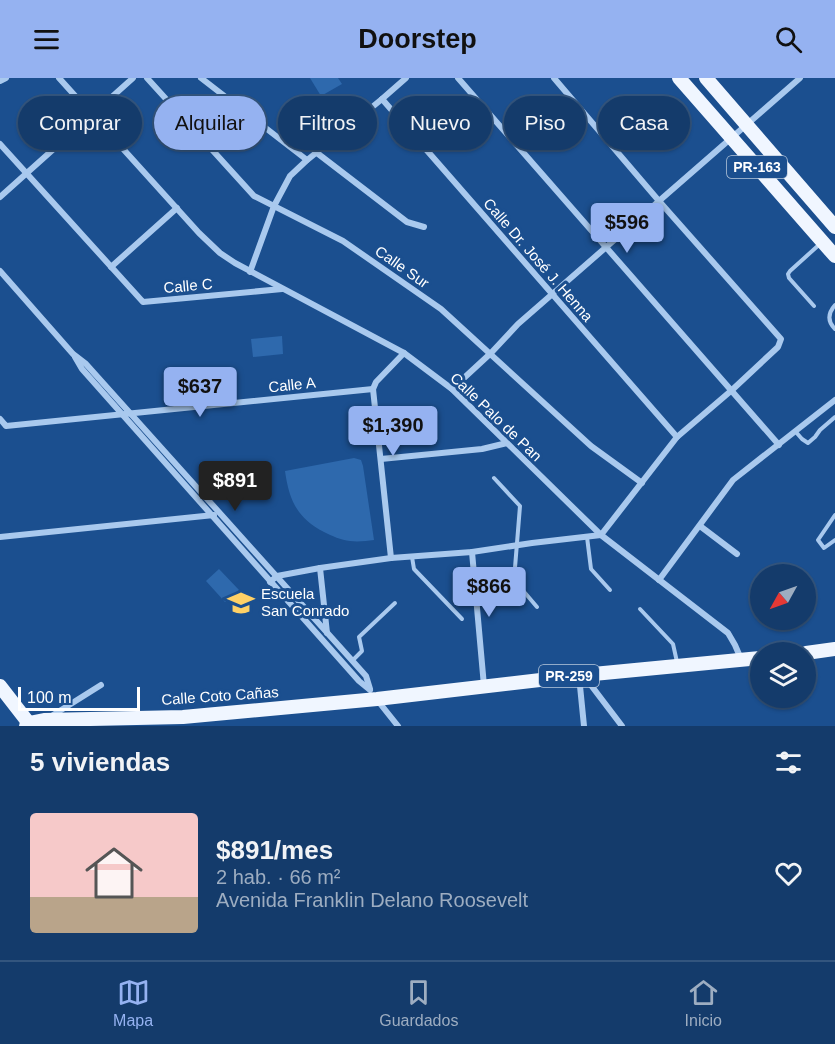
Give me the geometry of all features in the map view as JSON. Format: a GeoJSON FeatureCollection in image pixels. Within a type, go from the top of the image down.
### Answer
{"type":"FeatureCollection","features":[{"type":"Feature","properties":{"kind":"main road","name":"PR-163"},"geometry":{"type":"LineString","coordinates":[[679,78],[835,256]]}},
{"type":"Feature","properties":{"kind":"main road","name":"PR-163"},"geometry":{"type":"LineString","coordinates":[[706,78],[834,223]]}},
{"type":"Feature","properties":{"kind":"main road"},"geometry":{"type":"LineString","coordinates":[[816,652],[835,649]]}},
{"type":"Feature","properties":{"kind":"main road","name":"PR-259"},"geometry":{"type":"LineString","coordinates":[[374,694],[484,686],[750,659]]}},
{"type":"Feature","properties":{"kind":"main road"},"geometry":{"type":"LineString","coordinates":[[1,688],[33,724]]}},
{"type":"Feature","properties":{"kind":"main road","name":"Calle Coto Cañas"},"geometry":{"type":"LineString","coordinates":[[33,724],[183,722],[374,694]]}},
{"type":"Feature","properties":{"kind":"street"},"geometry":{"type":"LineString","coordinates":[[0,81],[6,78]]}},
{"type":"Feature","properties":{"kind":"street","name":"Calle Palo de Pan"},"geometry":{"type":"LineString","coordinates":[[59,78],[76,96]]}},
{"type":"Feature","properties":{"kind":"street"},"geometry":{"type":"LineString","coordinates":[[112,96],[133,78]]}},
{"type":"Feature","properties":{"kind":"street","name":"Calle Sur"},"geometry":{"type":"LineString","coordinates":[[147,78],[254,196],[343,241],[441,309],[591,446],[642,483]]}},
{"type":"Feature","properties":{"kind":"street"},"geometry":{"type":"LineString","coordinates":[[202,78],[307,160]]}},
{"type":"Feature","properties":{"kind":"street"},"geometry":{"type":"LineString","coordinates":[[250,272],[274,206],[290,176],[406,78]]}},
{"type":"Feature","properties":{"kind":"street"},"geometry":{"type":"LineString","coordinates":[[458,78],[779,445]]}},
{"type":"Feature","properties":{"kind":"street"},"geometry":{"type":"LineString","coordinates":[[270,582],[277,576],[320,568],[391,558],[472,552],[601,535],[677,437],[778,347],[781,339],[554,78]]}},
{"type":"Feature","properties":{"kind":"street"},"geometry":{"type":"LineString","coordinates":[[452,389],[518,324],[800,78]]}},
{"type":"Feature","properties":{"kind":"street","name":"Calle Dr. José J. Henna"},"geometry":{"type":"LineString","coordinates":[[382,99],[677,437]]}},
{"type":"Feature","properties":{"kind":"street"},"geometry":{"type":"LineString","coordinates":[[0,144],[111,267],[177,207]]}},
{"type":"Feature","properties":{"kind":"street"},"geometry":{"type":"LineString","coordinates":[[0,197],[52,150]]}},
{"type":"Feature","properties":{"kind":"street","name":"Calle Palo de Pan"},"geometry":{"type":"LineString","coordinates":[[125,150],[219,253],[250,272],[404,353],[452,389],[601,535],[728,633],[741,660]]}},
{"type":"Feature","properties":{"kind":"street"},"geometry":{"type":"LineString","coordinates":[[317,153],[407,222],[424,226]]}},
{"type":"Feature","properties":{"kind":"street","name":"Calle C"},"geometry":{"type":"LineString","coordinates":[[111,267],[143,302],[282,289]]}},
{"type":"Feature","properties":{"kind":"street"},"geometry":{"type":"LineString","coordinates":[[0,271],[73,354],[82,369],[122,415],[359,681],[374,694]]}},
{"type":"Feature","properties":{"kind":"street"},"geometry":{"type":"LineString","coordinates":[[391,558],[373,389],[376,382],[404,353]]}},
{"type":"Feature","properties":{"kind":"street"},"geometry":{"type":"LineString","coordinates":[[73,354],[87,364],[366,676],[374,694],[398,726]]}},
{"type":"Feature","properties":{"kind":"street","name":"Calle A"},"geometry":{"type":"LineString","coordinates":[[0,419],[6,426],[373,389]]}},
{"type":"Feature","properties":{"kind":"street"},"geometry":{"type":"LineString","coordinates":[[659,580],[733,480],[835,400]]}},
{"type":"Feature","properties":{"kind":"street"},"geometry":{"type":"LineString","coordinates":[[381,459],[483,449],[507,443]]}},
{"type":"Feature","properties":{"kind":"street"},"geometry":{"type":"LineString","coordinates":[[0,537],[221,514]]}},
{"type":"Feature","properties":{"kind":"street"},"geometry":{"type":"LineString","coordinates":[[700,526],[737,554]]}},
{"type":"Feature","properties":{"kind":"street"},"geometry":{"type":"LineString","coordinates":[[472,552],[484,686]]}},
{"type":"Feature","properties":{"kind":"street"},"geometry":{"type":"LineString","coordinates":[[320,568],[327,633]]}},
{"type":"Feature","properties":{"kind":"street"},"geometry":{"type":"LineString","coordinates":[[581,675],[584,726]]}},
{"type":"Feature","properties":{"kind":"street"},"geometry":{"type":"LineString","coordinates":[[581,675],[622,726]]}},
{"type":"Feature","properties":{"kind":"street"},"geometry":{"type":"LineString","coordinates":[[33,724],[101,685]]}},
{"type":"Feature","properties":{"kind":"street"},"geometry":{"type":"LineString","coordinates":[[386,726],[393,720]]}},
{"type":"Feature","properties":{"kind":"lane"},"geometry":{"type":"LineString","coordinates":[[814,306],[788,274],[822,242]]}},
{"type":"Feature","properties":{"kind":"lane"},"geometry":{"type":"LineString","coordinates":[[835,305],[829,318],[835,329]]}},
{"type":"Feature","properties":{"kind":"lane"},"geometry":{"type":"LineString","coordinates":[[795,431],[808,443],[835,417]]}},
{"type":"Feature","properties":{"kind":"lane"},"geometry":{"type":"LineString","coordinates":[[494,478],[520,506],[514,579],[537,607]]}},
{"type":"Feature","properties":{"kind":"lane"},"geometry":{"type":"LineString","coordinates":[[835,515],[818,540],[824,548],[835,540]]}},
{"type":"Feature","properties":{"kind":"lane"},"geometry":{"type":"LineString","coordinates":[[586,536],[591,569],[610,590]]}},
{"type":"Feature","properties":{"kind":"lane"},"geometry":{"type":"LineString","coordinates":[[412,557],[414,569],[462,619]]}},
{"type":"Feature","properties":{"kind":"lane"},"geometry":{"type":"LineString","coordinates":[[352,661],[362,651],[359,638],[396,603]]}},
{"type":"Feature","properties":{"kind":"lane"},"geometry":{"type":"LineString","coordinates":[[640,609],[673,644],[678,666]]}},
{"type":"Feature","properties":{"kind":"shaded area"},"geometry":{"type":"Polygon","coordinates":[[[310,78],[338,78],[342,84],[321,96],[310,78]]]}},
{"type":"Feature","properties":{"kind":"shaded area"},"geometry":{"type":"Polygon","coordinates":[[[282,336],[283,354],[253,357],[251,339],[282,336]]]}},
{"type":"Feature","properties":{"kind":"shaded area"},"geometry":{"type":"Polygon","coordinates":[[[354,458],[361,460],[363,466],[374,540],[359,541],[337,538],[315,527],[301,514],[289,491],[285,471],[354,458]]]}},
{"type":"Feature","properties":{"kind":"shaded area"},"geometry":{"type":"Polygon","coordinates":[[[219,569],[239,590],[225,602],[206,581],[219,569]]]}},
{"type":"Feature","properties":{"kind":"place","name":"Escuela San Conrado"},"geometry":{"type":"Point","coordinates":[241,603]}}]}
